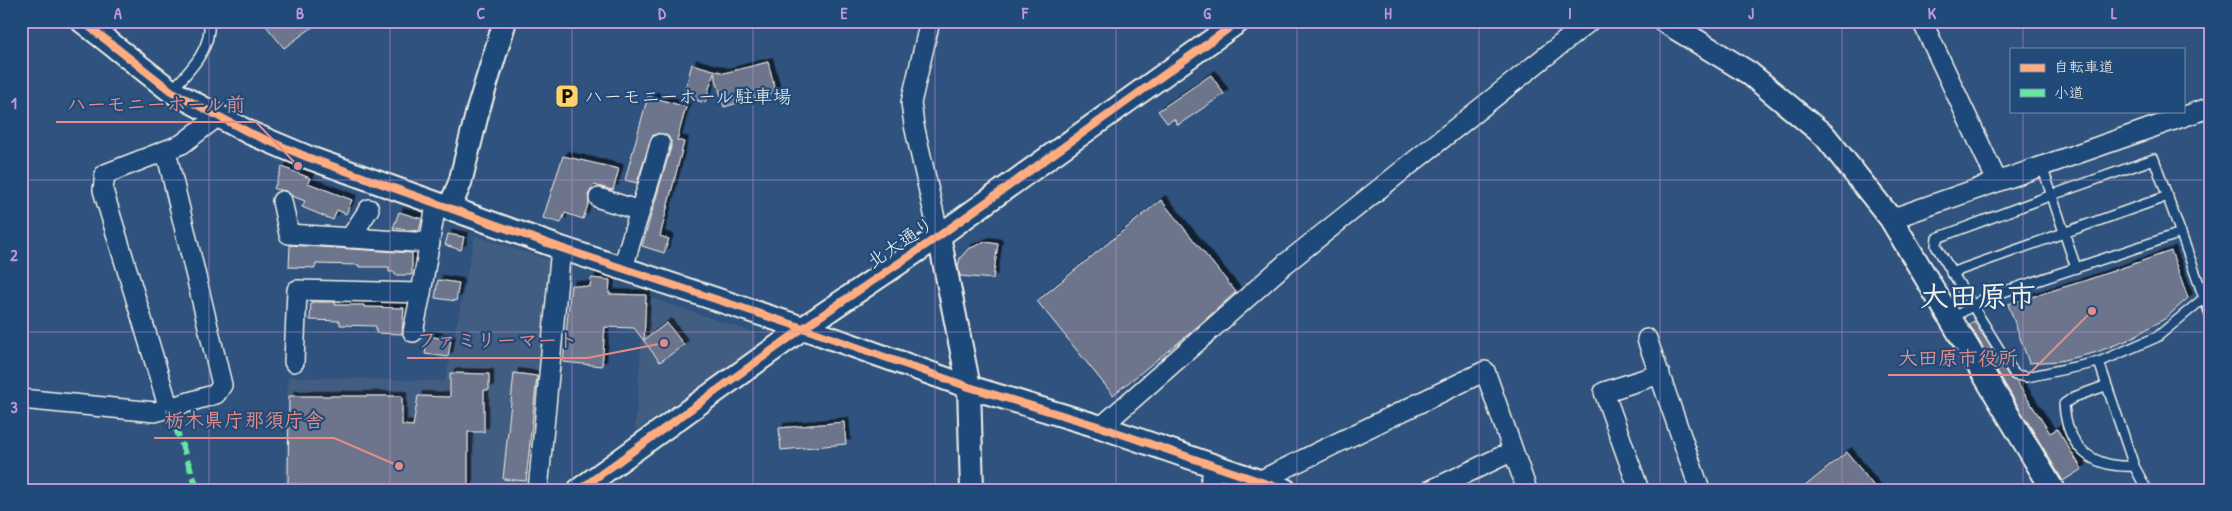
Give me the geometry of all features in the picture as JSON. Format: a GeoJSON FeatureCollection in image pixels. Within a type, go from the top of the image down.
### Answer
{"type":"FeatureCollection","features":[{"type":"Feature","properties":{"kind":"street"},"geometry":{"type":"LineString","coordinates":[[82,21],[171,91],[217,117],[307,157],[561,248],[802,328],[969,387],[1101,427],[1285,490]]}},
{"type":"Feature","properties":{"kind":"street"},"geometry":{"type":"LineString","coordinates":[[413,332],[430,243],[443,206],[460,184],[478,110],[505,21]]}},
{"type":"Feature","properties":{"kind":"street"},"geometry":{"type":"LineString","coordinates":[[930,21],[912,103],[914,125],[939,236],[969,387],[972,490]]}},
{"type":"Feature","properties":{"kind":"street","name":"北大通り"},"geometry":{"type":"LineString","coordinates":[[579,490],[802,328],[939,236],[1239,21]]}},
{"type":"Feature","properties":{"kind":"street"},"geometry":{"type":"LineString","coordinates":[[1101,427],[1285,264],[1590,21]]}},
{"type":"Feature","properties":{"kind":"street"},"geometry":{"type":"LineString","coordinates":[[1664,21],[1749,73],[1825,136],[1891,219],[2052,490]]}},
{"type":"Feature","properties":{"kind":"street"},"geometry":{"type":"LineString","coordinates":[[1922,21],[1997,181]]}},
{"type":"Feature","properties":{"kind":"street"},"geometry":{"type":"LineString","coordinates":[[1891,219],[2211,106]]}},
{"type":"Feature","properties":{"kind":"street"},"geometry":{"type":"LineString","coordinates":[[169,409],[103,190],[105,174],[166,151],[200,131],[217,117]]}},
{"type":"Feature","properties":{"kind":"street"},"geometry":{"type":"LineString","coordinates":[[623,268],[660,144]]}},
{"type":"Feature","properties":{"kind":"street"},"geometry":{"type":"LineString","coordinates":[[21,399],[155,412],[216,394],[222,385],[166,151]]}},
{"type":"Feature","properties":{"kind":"street"},"geometry":{"type":"LineString","coordinates":[[599,198],[640,211]]}},
{"type":"Feature","properties":{"kind":"street"},"geometry":{"type":"LineString","coordinates":[[282,201],[289,234],[430,243]]}},
{"type":"Feature","properties":{"kind":"street"},"geometry":{"type":"LineString","coordinates":[[350,238],[369,209]]}},
{"type":"Feature","properties":{"kind":"street"},"geometry":{"type":"LineString","coordinates":[[538,490],[561,248]]}},
{"type":"Feature","properties":{"kind":"street"},"geometry":{"type":"LineString","coordinates":[[294,362],[297,290],[421,293]]}},
{"type":"Feature","properties":{"kind":"street"},"geometry":{"type":"LineString","coordinates":[[1647,338],[1700,490]]}},
{"type":"Feature","properties":{"kind":"street"},"geometry":{"type":"LineString","coordinates":[[1258,481],[1485,371],[1527,490]]}},
{"type":"Feature","properties":{"kind":"street"},"geometry":{"type":"LineString","coordinates":[[1639,490],[1604,392],[1660,374]]}},
{"type":"Feature","properties":{"kind":"street"},"geometry":{"type":"LineString","coordinates":[[1431,490],[1513,451]]}},
{"type":"Feature","properties":{"kind":"street"},"geometry":{"type":"LineString","coordinates":[[1208,490],[1215,466]]}},
{"type":"Feature","properties":{"kind":"lane"},"geometry":{"type":"LineString","coordinates":[[171,91],[188,72],[208,42],[210,21]]}},
{"type":"Feature","properties":{"kind":"lane"},"geometry":{"type":"LineString","coordinates":[[2204,298],[2157,337],[2098,362],[2027,377],[2015,374],[1951,273],[1936,246],[1937,238],[2154,159],[2211,317]]}},
{"type":"Feature","properties":{"kind":"lane"},"geometry":{"type":"LineString","coordinates":[[2041,166],[2076,268]]}},
{"type":"Feature","properties":{"kind":"lane"},"geometry":{"type":"LineString","coordinates":[[1951,273],[2168,196]]}},
{"type":"Feature","properties":{"kind":"lane"},"geometry":{"type":"LineString","coordinates":[[1951,319],[1984,298],[2181,233]]}},
{"type":"Feature","properties":{"kind":"lane"},"geometry":{"type":"LineString","coordinates":[[2098,362],[2134,466],[2147,490]]}},
{"type":"Feature","properties":{"kind":"lane"},"geometry":{"type":"LineString","coordinates":[[2105,386],[2074,397],[2064,404],[2065,417],[2076,442],[2092,459],[2114,467],[2134,466]]}},
{"type":"Feature","properties":{"kind":"shaded area"},"geometry":{"type":"Polygon","coordinates":[[[475,236],[550,260],[529,490],[285,490],[288,377],[445,381],[475,236]]]}},
{"type":"Feature","properties":{"kind":"shaded area"},"geometry":{"type":"Polygon","coordinates":[[[645,296],[755,333],[755,349],[635,431],[645,296]]]}},
{"type":"Feature","properties":{"kind":"building"},"geometry":{"type":"Polygon","coordinates":[[[262,21],[321,21],[284,48],[262,21]]]}},
{"type":"Feature","properties":{"kind":"building"},"geometry":{"type":"Polygon","coordinates":[[[768,62],[776,92],[724,107],[714,72],[705,103],[683,96],[692,64],[724,73],[768,62]]]}},
{"type":"Feature","properties":{"kind":"building"},"geometry":{"type":"Polygon","coordinates":[[[1211,75],[1224,94],[1178,125],[1174,119],[1167,123],[1158,111],[1211,75]]]}},
{"type":"Feature","properties":{"kind":"building"},"geometry":{"type":"Polygon","coordinates":[[[648,96],[686,107],[677,140],[684,142],[660,236],[669,239],[664,253],[642,246],[671,147],[671,141],[668,136],[658,133],[652,136],[637,183],[625,180],[648,96]]]}},
{"type":"Feature","properties":{"kind":"building"},"geometry":{"type":"Polygon","coordinates":[[[563,156],[619,169],[613,190],[594,185],[588,195],[589,202],[583,219],[565,213],[561,223],[543,218],[563,156]]]}},
{"type":"Feature","properties":{"kind":"building"},"geometry":{"type":"Polygon","coordinates":[[[282,167],[310,178],[308,183],[352,200],[346,214],[337,210],[333,220],[302,207],[305,201],[292,196],[286,191],[274,189],[282,167]]]}},
{"type":"Feature","properties":{"kind":"building"},"geometry":{"type":"Polygon","coordinates":[[[1161,200],[1236,292],[1189,334],[1113,395],[1037,301],[1161,200]]]}},
{"type":"Feature","properties":{"kind":"building"},"geometry":{"type":"Polygon","coordinates":[[[399,212],[422,219],[419,231],[393,228],[399,212]]]}},
{"type":"Feature","properties":{"kind":"building"},"geometry":{"type":"Polygon","coordinates":[[[448,234],[464,237],[461,250],[445,245],[448,234]]]}},
{"type":"Feature","properties":{"kind":"building"},"geometry":{"type":"Polygon","coordinates":[[[985,242],[998,244],[993,279],[960,276],[958,266],[960,258],[968,249],[985,242]]]}},
{"type":"Feature","properties":{"kind":"building"},"geometry":{"type":"Polygon","coordinates":[[[290,245],[412,253],[412,275],[395,275],[395,272],[389,272],[389,267],[359,267],[359,265],[316,264],[315,268],[289,267],[290,245]]]}},
{"type":"Feature","properties":{"kind":"building"},"geometry":{"type":"Polygon","coordinates":[[[2171,251],[2188,298],[2166,318],[2128,340],[2094,353],[2059,361],[2029,363],[2008,304],[2084,281],[2171,251]]]}},
{"type":"Feature","properties":{"kind":"building"},"geometry":{"type":"Polygon","coordinates":[[[591,278],[610,280],[609,294],[646,295],[644,340],[667,323],[684,345],[660,362],[634,328],[605,327],[602,366],[563,362],[571,285],[590,287],[591,278]]]}},
{"type":"Feature","properties":{"kind":"building"},"geometry":{"type":"Polygon","coordinates":[[[438,280],[459,283],[456,301],[435,298],[438,280]]]}},
{"type":"Feature","properties":{"kind":"building"},"geometry":{"type":"Polygon","coordinates":[[[311,302],[335,302],[335,305],[364,305],[364,307],[404,308],[402,334],[376,333],[376,326],[340,325],[340,321],[310,320],[311,302]]]}},
{"type":"Feature","properties":{"kind":"building"},"geometry":{"type":"Polygon","coordinates":[[[1974,321],[2010,378],[2016,381],[2050,433],[2057,429],[2082,469],[2063,481],[1969,324],[1974,321]]]}},
{"type":"Feature","properties":{"kind":"building"},"geometry":{"type":"Polygon","coordinates":[[[428,336],[451,340],[448,357],[425,354],[428,336]]]}},
{"type":"Feature","properties":{"kind":"building"},"geometry":{"type":"Polygon","coordinates":[[[450,373],[489,374],[489,390],[484,390],[484,432],[468,432],[468,490],[299,490],[299,484],[288,484],[289,396],[402,396],[402,425],[413,426],[418,396],[450,397],[450,373]]]}},
{"type":"Feature","properties":{"kind":"building"},"geometry":{"type":"Polygon","coordinates":[[[514,373],[537,376],[526,481],[503,479],[514,373]]]}},
{"type":"Feature","properties":{"kind":"building"},"geometry":{"type":"Polygon","coordinates":[[[844,422],[846,444],[781,450],[779,428],[844,422]]]}},
{"type":"Feature","properties":{"kind":"building"},"geometry":{"type":"Polygon","coordinates":[[[1847,452],[1877,490],[1800,490],[1847,452]]]}},
{"type":"Feature","properties":{"kind":"marked path"},"geometry":{"type":"LineString","coordinates":[[169,409],[198,490]]}},
{"type":"Feature","properties":{"kind":"cycle path"},"geometry":{"type":"LineString","coordinates":[[82,21],[171,91],[250,133],[307,157],[561,248],[803,328],[969,387],[1101,427],[1285,490]]}},
{"type":"Feature","properties":{"kind":"cycle path"},"geometry":{"type":"LineString","coordinates":[[579,490],[803,328],[939,236],[1239,21]]}},
{"type":"Feature","properties":{"kind":"place","name":"ハーモニーホール駐車場"},"geometry":{"type":"Point","coordinates":[567,96]}},
{"type":"Feature","properties":{"kind":"place","name":"ハーモニーホール前"},"geometry":{"type":"Point","coordinates":[298,166]}},
{"type":"Feature","properties":{"kind":"place","name":"大田原市役所"},"geometry":{"type":"Point","coordinates":[2092,311]}},
{"type":"Feature","properties":{"kind":"place","name":"ファミリーマート"},"geometry":{"type":"Point","coordinates":[664,343]}},
{"type":"Feature","properties":{"kind":"place","name":"栃木県庁那須庁舎"},"geometry":{"type":"Point","coordinates":[399,466]}},
{"type":"Feature","properties":{"kind":"district","name":"大田原市"},"geometry":{"type":"Point","coordinates":[1978,295]}}]}
